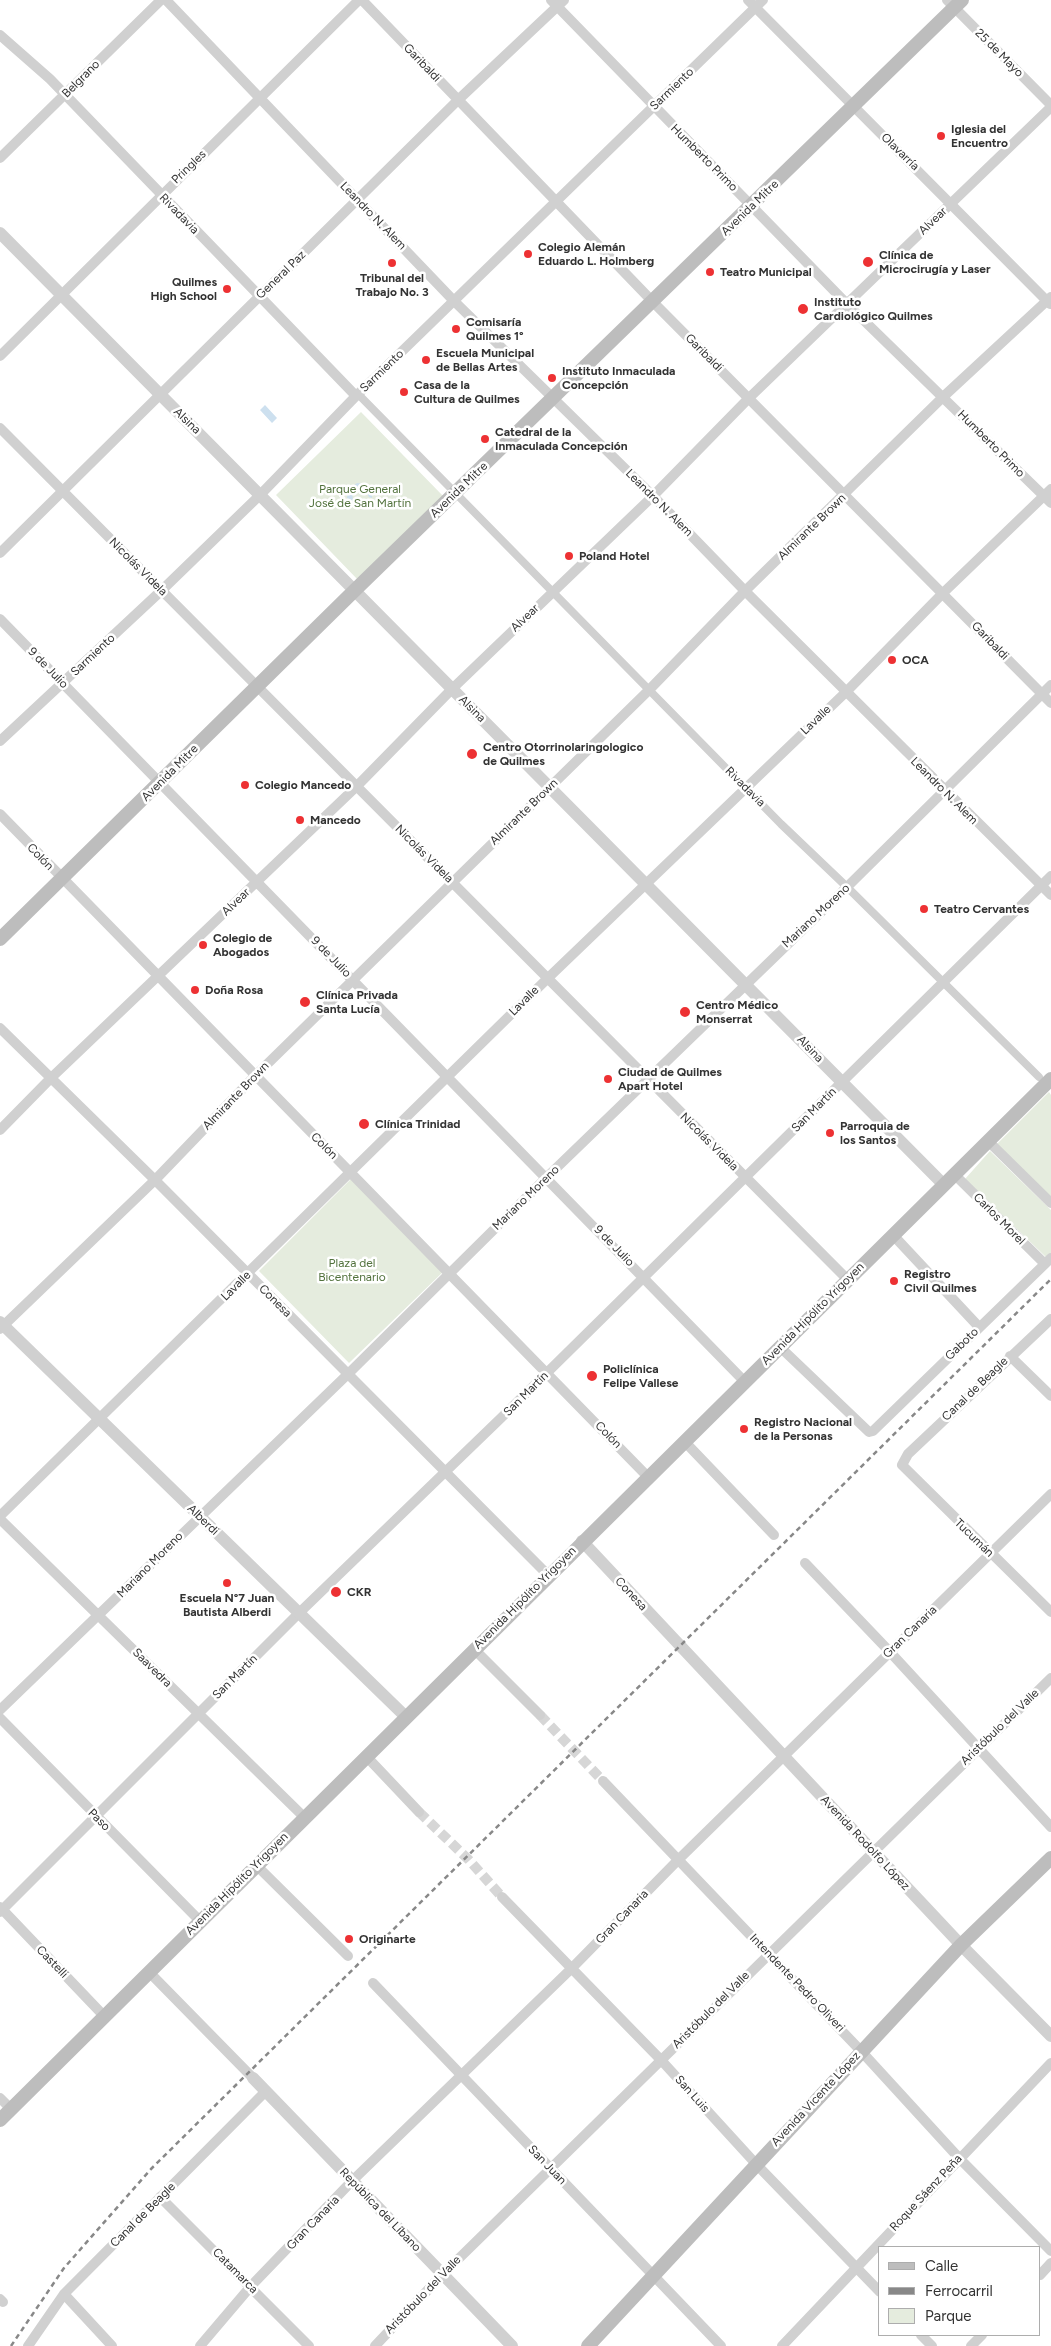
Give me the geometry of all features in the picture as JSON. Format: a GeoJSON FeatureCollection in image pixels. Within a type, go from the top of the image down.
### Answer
{"type":"FeatureCollection","features":[{"type":"Feature","properties":{"kind":"main road","name":"Avenida Mitre"},"geometry":{"type":"LineString","coordinates":[[0,939],[354,590],[854,107],[955,2]]}},
{"type":"Feature","properties":{"kind":"main road","name":"Avenida Hipólito Yrigoyen"},"geometry":{"type":"LineString","coordinates":[[0,2120],[1047,1081]]}},
{"type":"Feature","properties":{"kind":"main road","name":"Avenida Vicente López"},"geometry":{"type":"LineString","coordinates":[[588,2346],[961,1945],[1051,1858]]}},
{"type":"Feature","properties":{"kind":"street","name":"Belgrano"},"geometry":{"type":"LineString","coordinates":[[0,158],[161,0]]}},
{"type":"Feature","properties":{"kind":"street","name":"Leandro N. Alem"},"geometry":{"type":"LineString","coordinates":[[166,0],[454,301],[653,496],[745,592],[1051,896]]}},
{"type":"Feature","properties":{"kind":"street","name":"Pringles"},"geometry":{"type":"LineString","coordinates":[[0,356],[360,0]]}},
{"type":"Feature","properties":{"kind":"street","name":"Garibaldi"},"geometry":{"type":"LineString","coordinates":[[360,0],[653,302],[1051,703]]}},
{"type":"Feature","properties":{"kind":"street","name":"Sarmiento"},"geometry":{"type":"LineString","coordinates":[[0,741],[162,590],[260,495],[357,395],[654,107],[751,4],[763,0]]}},
{"type":"Feature","properties":{"kind":"street","name":"General Paz"},"geometry":{"type":"LineString","coordinates":[[0,553],[558,2]]}},
{"type":"Feature","properties":{"kind":"street","name":"Humberto Primo"},"geometry":{"type":"LineString","coordinates":[[558,2],[654,107],[847,304],[1049,496]]}},
{"type":"Feature","properties":{"kind":"street","name":"25 de Mayo"},"geometry":{"type":"LineString","coordinates":[[955,2],[1051,106]]}},
{"type":"Feature","properties":{"kind":"street","name":"Olavarría"},"geometry":{"type":"LineString","coordinates":[[751,4],[1050,301]]}},
{"type":"Feature","properties":{"kind":"street","name":"Rivadavia"},"geometry":{"type":"LineString","coordinates":[[0,35],[65,94],[259,297],[456,492],[746,789],[1047,1081]]}},
{"type":"Feature","properties":{"kind":"street","name":"Alvear"},"geometry":{"type":"LineString","coordinates":[[0,1130],[51,1078],[357,786],[452,689],[653,496],[749,398],[1051,106]]}},
{"type":"Feature","properties":{"kind":"street","name":"Alsina"},"geometry":{"type":"LineString","coordinates":[[0,233],[452,689],[746,982],[944,1185]]}},
{"type":"Feature","properties":{"kind":"street","name":"Almirante Brown"},"geometry":{"type":"LineString","coordinates":[[1,1326],[155,1180],[255,1076],[355,981],[452,882],[943,397],[1050,301]]}},
{"type":"Feature","properties":{"kind":"street","name":"Nicolás Videla"},"geometry":{"type":"LineString","coordinates":[[0,428],[848,1280]]}},
{"type":"Feature","properties":{"kind":"street","name":"Lavalle"},"geometry":{"type":"LineString","coordinates":[[0,1517],[548,978],[846,692],[943,593],[1049,496]]}},
{"type":"Feature","properties":{"kind":"street","name":"9 de Julio"},"geometry":{"type":"LineString","coordinates":[[0,618],[745,1382]]}},
{"type":"Feature","properties":{"kind":"street","name":"Mariano Moreno"},"geometry":{"type":"LineString","coordinates":[[0,1710],[348,1374],[1051,685]]}},
{"type":"Feature","properties":{"kind":"street","name":"Colón"},"geometry":{"type":"LineString","coordinates":[[0,814],[255,1076],[548,1372],[648,1477]]}},
{"type":"Feature","properties":{"kind":"street","name":"San Martín"},"geometry":{"type":"LineString","coordinates":[[1,1910],[298,1614],[446,1473],[842,1082],[945,983],[1051,876]]}},
{"type":"Feature","properties":{"kind":"street","name":"Conesa"},"geometry":{"type":"LineString","coordinates":[[0,1028],[155,1180],[548,1575]]}},
{"type":"Feature","properties":{"kind":"street"},"geometry":{"type":"LineString","coordinates":[[988,1141],[1051,1203]]}},
{"type":"Feature","properties":{"kind":"street","name":"Carlos Morel"},"geometry":{"type":"LineString","coordinates":[[954,1174],[1048,1261]]}},
{"type":"Feature","properties":{"kind":"street"},"geometry":{"type":"LineString","coordinates":[[893,1235],[979,1327]]}},
{"type":"Feature","properties":{"kind":"street","name":"Gaboto"},"geometry":{"type":"LineString","coordinates":[[780,1347],[867,1431],[873,1431],[1048,1261]]}},
{"type":"Feature","properties":{"kind":"street","name":"Canal de Beagle"},"geometry":{"type":"LineString","coordinates":[[902,1462],[908,1454],[1010,1356],[1051,1319]]}},
{"type":"Feature","properties":{"kind":"street","name":"Alberdi"},"geometry":{"type":"LineString","coordinates":[[1,1326],[406,1717]]}},
{"type":"Feature","properties":{"kind":"street"},"geometry":{"type":"LineString","coordinates":[[1010,1356],[1051,1396]]}},
{"type":"Feature","properties":{"kind":"street"},"geometry":{"type":"LineString","coordinates":[[685,1442],[774,1535]]}},
{"type":"Feature","properties":{"kind":"street","name":"Tucumán"},"geometry":{"type":"LineString","coordinates":[[902,1462],[903,1469],[1051,1612]]}},
{"type":"Feature","properties":{"kind":"street","name":"Gran Canaria"},"geometry":{"type":"LineString","coordinates":[[200,2346],[251,2286],[352,2181],[571,1969],[783,1756],[1051,1494]]}},
{"type":"Feature","properties":{"kind":"street","name":"Saavedra"},"geometry":{"type":"LineString","coordinates":[[0,1517],[304,1817]]}},
{"type":"Feature","properties":{"kind":"street","name":"Conesa"},"geometry":{"type":"LineString","coordinates":[[582,1541],[680,1648]]}},
{"type":"Feature","properties":{"kind":"street"},"geometry":{"type":"LineString","coordinates":[[805,1563],[890,1652],[1051,1827]]}},
{"type":"Feature","properties":{"kind":"street","name":"Avenida Rodolfo López"},"geometry":{"type":"LineString","coordinates":[[680,1648],[961,1945],[1051,2036]]}},
{"type":"Feature","properties":{"kind":"street"},"geometry":{"type":"LineString","coordinates":[[474,1649],[540,1715]]}},
{"type":"Feature","properties":{"kind":"street","name":"Aristóbulo del Valle"},"geometry":{"type":"LineString","coordinates":[[375,2346],[442,2275],[872,1851],[1051,1678]]}},
{"type":"Feature","properties":{"kind":"street","name":"Paso"},"geometry":{"type":"LineString","coordinates":[[0,1718],[200,1921]]}},
{"type":"Feature","properties":{"kind":"street"},"geometry":{"type":"LineString","coordinates":[[366,1756],[419,1812]]}},
{"type":"Feature","properties":{"kind":"street","name":"Intendente Pedro Oliveri"},"geometry":{"type":"LineString","coordinates":[[603,1781],[769,1953],[959,2158],[1051,2251]]}},
{"type":"Feature","properties":{"kind":"street"},"geometry":{"type":"LineString","coordinates":[[256,1865],[348,1956]]}},
{"type":"Feature","properties":{"kind":"street","name":"San Luis"},"geometry":{"type":"LineString","coordinates":[[502,1897],[878,2290]]}},
{"type":"Feature","properties":{"kind":"street","name":"Castelli"},"geometry":{"type":"LineString","coordinates":[[1,1910],[104,2016]]}},
{"type":"Feature","properties":{"kind":"street"},"geometry":{"type":"LineString","coordinates":[[149,1972],[250,2075]]}},
{"type":"Feature","properties":{"kind":"street","name":"San Juan"},"geometry":{"type":"LineString","coordinates":[[372,1983],[722,2346]]}},
{"type":"Feature","properties":{"kind":"street","name":"Roque Sáenz Peña"},"geometry":{"type":"LineString","coordinates":[[782,2346],[855,2267],[1051,2063]]}},
{"type":"Feature","properties":{"kind":"street","name":"República del Líbano"},"geometry":{"type":"LineString","coordinates":[[250,2075],[512,2346]]}},
{"type":"Feature","properties":{"kind":"street","name":"Canal de Beagle"},"geometry":{"type":"LineString","coordinates":[[28,2346],[64,2294],[266,2091]]}},
{"type":"Feature","properties":{"kind":"street"},"geometry":{"type":"LineString","coordinates":[[0,2098],[11,2109]]}},
{"type":"Feature","properties":{"kind":"street","name":"Catamarca"},"geometry":{"type":"LineString","coordinates":[[160,2197],[309,2346]]}},
{"type":"Feature","properties":{"kind":"street"},"geometry":{"type":"LineString","coordinates":[[1041,2274],[1051,2263]]}},
{"type":"Feature","properties":{"kind":"street"},"geometry":{"type":"LineString","coordinates":[[64,2294],[112,2346]]}},
{"type":"Feature","properties":{"kind":"street"},"geometry":{"type":"LineString","coordinates":[[923,2336],[932,2346]]}},
{"type":"Feature","properties":{"kind":"street"},"geometry":{"type":"LineString","coordinates":[[971,2346],[981,2336]]}},
{"type":"Feature","properties":{"kind":"green space","name":"Parque General José de San Martín"},"geometry":{"type":"Polygon","coordinates":[[[361,412],[444,497],[359,581],[276,495],[361,412]]]}},
{"type":"Feature","properties":{"kind":"green space"},"geometry":{"type":"Polygon","coordinates":[[[1049,1092],[1051,1095],[1051,1198],[997,1144],[1049,1092]]]}},
{"type":"Feature","properties":{"kind":"green space"},"geometry":{"type":"Polygon","coordinates":[[[990,1151],[1051,1210],[1051,1255],[1048,1259],[965,1179],[990,1151]]]}},
{"type":"Feature","properties":{"kind":"green space","name":"Plaza del Bicentenario"},"geometry":{"type":"Polygon","coordinates":[[[353,1177],[445,1270],[349,1363],[259,1271],[353,1177]]]}},
{"type":"Feature","properties":{"kind":"water"},"geometry":{"type":"Polygon","coordinates":[[[265,405],[277,418],[272,423],[260,410],[265,405]]]}},
{"type":"Feature","properties":{"kind":"water"},"geometry":{"type":"Polygon","coordinates":[[[357,483],[365,484],[372,492],[372,498],[361,487],[352,491],[353,501],[360,505],[361,508],[353,506],[347,498],[348,490],[357,483]]]}},
{"type":"Feature","properties":{"kind":"tunnel"},"geometry":{"type":"LineString","coordinates":[[540,1715],[603,1781]]}},
{"type":"Feature","properties":{"kind":"tunnel"},"geometry":{"type":"LineString","coordinates":[[419,1812],[469,1860],[502,1897]]}},
{"type":"Feature","properties":{"kind":"railway"},"geometry":{"type":"LineString","coordinates":[[11,2346],[64,2268],[151,2169],[1051,1279]]}},
{"type":"Feature","properties":{"kind":"place","name":"Iglesia del Encuentro"},"geometry":{"type":"Point","coordinates":[941,136]}},
{"type":"Feature","properties":{"kind":"place","name":"Colegio Alemán Eduardo L. Holmberg"},"geometry":{"type":"Point","coordinates":[528,254]}},
{"type":"Feature","properties":{"kind":"place","name":"Clínica de Microcirugía y Laser"},"geometry":{"type":"Point","coordinates":[868,262]}},
{"type":"Feature","properties":{"kind":"place","name":"Tribunal del Trabajo No. 3"},"geometry":{"type":"Point","coordinates":[392,263]}},
{"type":"Feature","properties":{"kind":"place","name":"Teatro Municipal"},"geometry":{"type":"Point","coordinates":[710,272]}},
{"type":"Feature","properties":{"kind":"place","name":"Quilmes High School"},"geometry":{"type":"Point","coordinates":[227,289]}},
{"type":"Feature","properties":{"kind":"place","name":"Instituto Cardiológico Quilmes"},"geometry":{"type":"Point","coordinates":[803,309]}},
{"type":"Feature","properties":{"kind":"place","name":"Comisaría Quilmes 1°"},"geometry":{"type":"Point","coordinates":[456,329]}},
{"type":"Feature","properties":{"kind":"place","name":"Escuela Municipal de Bellas Artes"},"geometry":{"type":"Point","coordinates":[426,360]}},
{"type":"Feature","properties":{"kind":"place","name":"Instituto Inmaculada Concepción"},"geometry":{"type":"Point","coordinates":[552,378]}},
{"type":"Feature","properties":{"kind":"place","name":"Casa de la Cultura de Quilmes"},"geometry":{"type":"Point","coordinates":[404,392]}},
{"type":"Feature","properties":{"kind":"place","name":"Catedral de la Inmaculada Concepción"},"geometry":{"type":"Point","coordinates":[485,439]}},
{"type":"Feature","properties":{"kind":"place","name":"Poland Hotel"},"geometry":{"type":"Point","coordinates":[569,556]}},
{"type":"Feature","properties":{"kind":"place","name":"OCA"},"geometry":{"type":"Point","coordinates":[892,660]}},
{"type":"Feature","properties":{"kind":"place","name":"Centro Otorrinolaringologico de Quilmes"},"geometry":{"type":"Point","coordinates":[472,754]}},
{"type":"Feature","properties":{"kind":"place","name":"Colegio Mancedo"},"geometry":{"type":"Point","coordinates":[245,785]}},
{"type":"Feature","properties":{"kind":"place","name":"Mancedo"},"geometry":{"type":"Point","coordinates":[300,820]}},
{"type":"Feature","properties":{"kind":"place","name":"Teatro Cervantes"},"geometry":{"type":"Point","coordinates":[924,909]}},
{"type":"Feature","properties":{"kind":"place","name":"Colegio de Abogados"},"geometry":{"type":"Point","coordinates":[203,945]}},
{"type":"Feature","properties":{"kind":"place","name":"Doña Rosa"},"geometry":{"type":"Point","coordinates":[195,990]}},
{"type":"Feature","properties":{"kind":"place","name":"Clínica Privada Santa Lucía"},"geometry":{"type":"Point","coordinates":[305,1002]}},
{"type":"Feature","properties":{"kind":"place","name":"Centro Médico Monserrat"},"geometry":{"type":"Point","coordinates":[685,1012]}},
{"type":"Feature","properties":{"kind":"place","name":"Ciudad de Quilmes Apart Hotel"},"geometry":{"type":"Point","coordinates":[608,1079]}},
{"type":"Feature","properties":{"kind":"place","name":"Clínica Trinidad"},"geometry":{"type":"Point","coordinates":[364,1124]}},
{"type":"Feature","properties":{"kind":"place","name":"Parroquia de los Santos"},"geometry":{"type":"Point","coordinates":[830,1133]}},
{"type":"Feature","properties":{"kind":"place","name":"Registro Civil Quilmes"},"geometry":{"type":"Point","coordinates":[894,1281]}},
{"type":"Feature","properties":{"kind":"place","name":"Policlínica Felipe Vallese"},"geometry":{"type":"Point","coordinates":[592,1376]}},
{"type":"Feature","properties":{"kind":"place","name":"Registro Nacional de la Personas"},"geometry":{"type":"Point","coordinates":[744,1429]}},
{"type":"Feature","properties":{"kind":"place","name":"Escuela N°7 Juan Bautista Alberdi"},"geometry":{"type":"Point","coordinates":[227,1583]}},
{"type":"Feature","properties":{"kind":"place","name":"CKR"},"geometry":{"type":"Point","coordinates":[336,1592]}},
{"type":"Feature","properties":{"kind":"place","name":"Originarte"},"geometry":{"type":"Point","coordinates":[349,1939]}}]}
